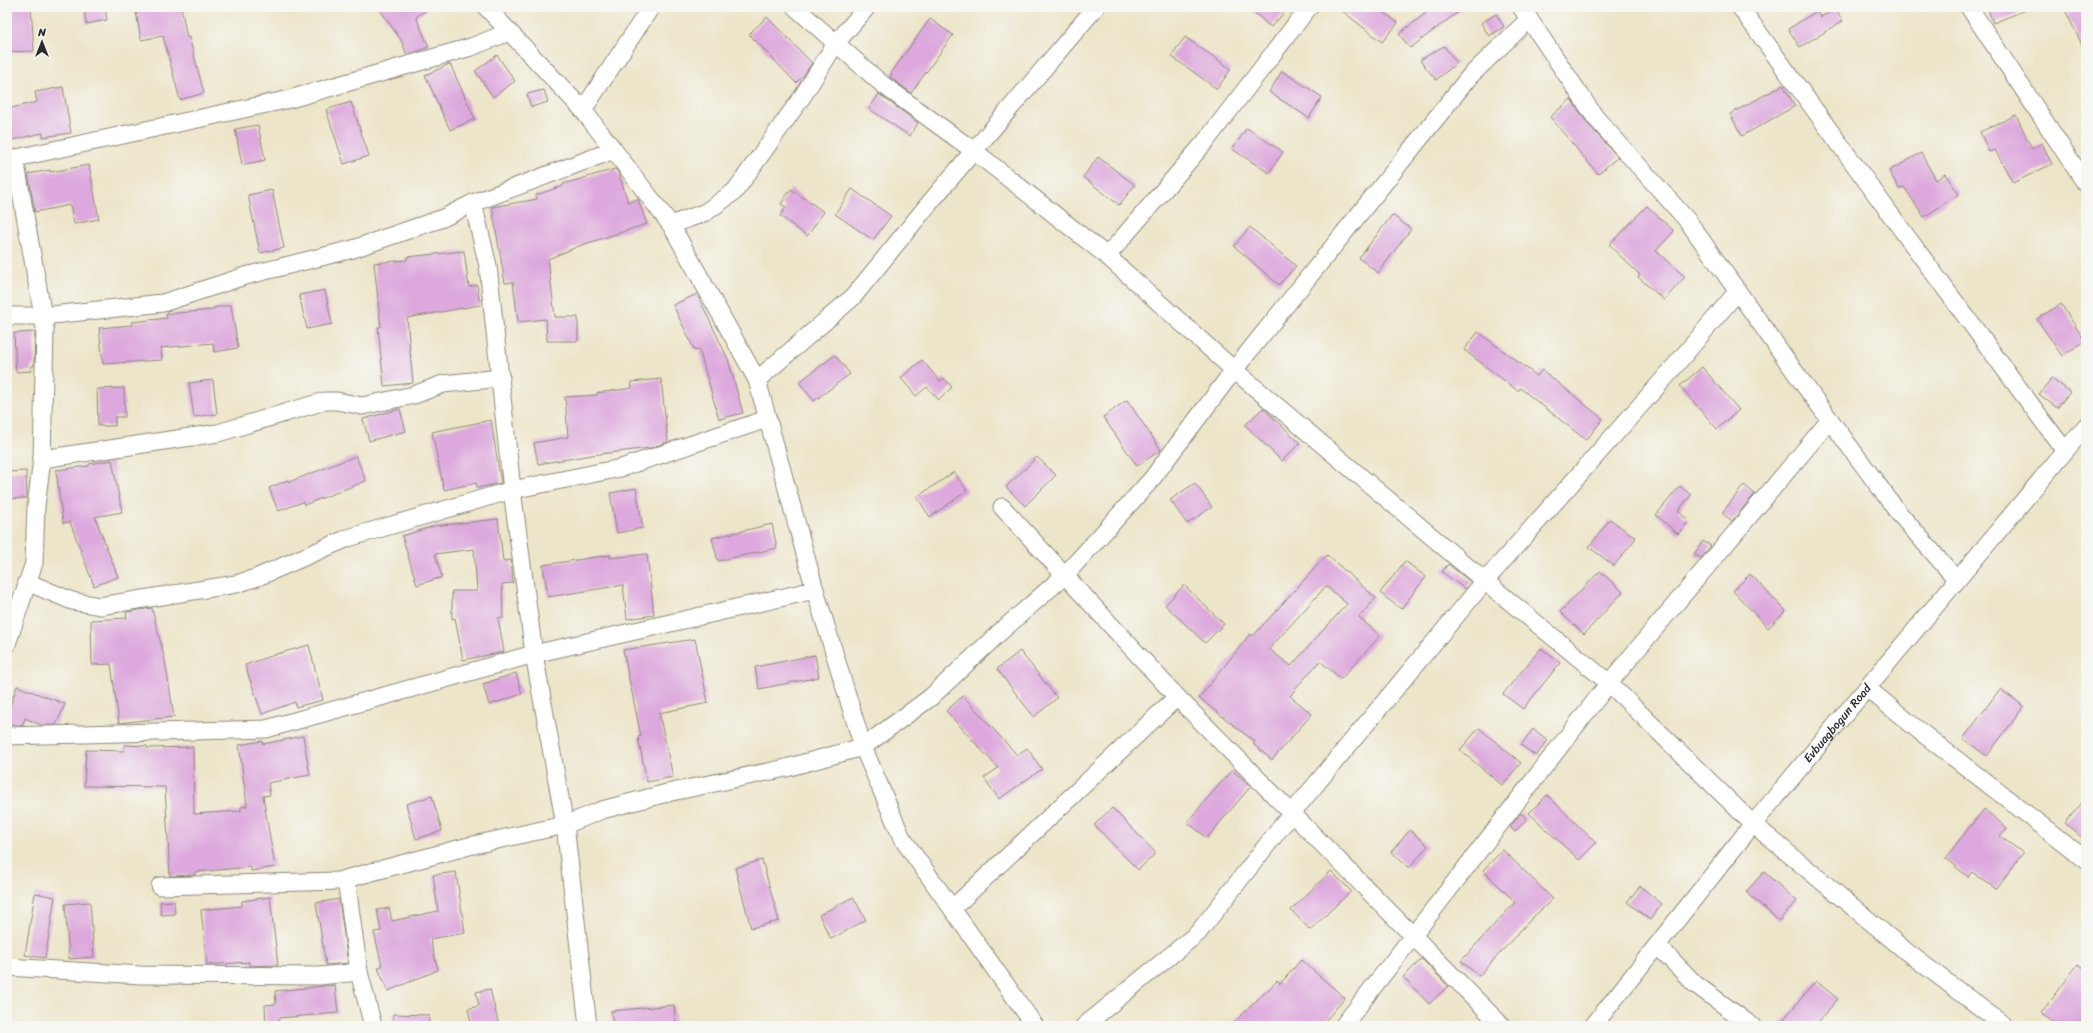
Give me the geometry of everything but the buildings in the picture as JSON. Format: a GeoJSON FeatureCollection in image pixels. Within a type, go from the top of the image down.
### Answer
{"type":"FeatureCollection","features":[{"type":"Feature","properties":{"kind":"street"},"geometry":{"type":"LineString","coordinates":[[486,7],[583,110],[671,225],[757,380],[797,520],[815,590],[863,747],[902,838],[1035,1026]]}},
{"type":"Feature","properties":{"kind":"street"},"geometry":{"type":"LineString","coordinates":[[583,110],[651,7]]}},
{"type":"Feature","properties":{"kind":"street"},"geometry":{"type":"LineString","coordinates":[[795,7],[882,84],[974,150],[1106,256],[1234,370],[1609,683],[1753,824],[1907,952],[2005,1026]]}},
{"type":"Feature","properties":{"kind":"street"},"geometry":{"type":"LineString","coordinates":[[671,225],[706,212],[735,191],[802,96],[836,43],[867,7]]}},
{"type":"Feature","properties":{"kind":"street"},"geometry":{"type":"LineString","coordinates":[[757,380],[853,297],[974,150],[1096,7]]}},
{"type":"Feature","properties":{"kind":"street"},"geometry":{"type":"LineString","coordinates":[[1106,256],[1205,142],[1309,7]]}},
{"type":"Feature","properties":{"kind":"street"},"geometry":{"type":"LineString","coordinates":[[1740,7],[2065,451]]}},
{"type":"Feature","properties":{"kind":"street"},"geometry":{"type":"LineString","coordinates":[[1969,7],[2086,184]]}},
{"type":"Feature","properties":{"kind":"street"},"geometry":{"type":"LineString","coordinates":[[160,886],[338,881],[469,846],[565,825],[610,808],[667,793],[786,768],[863,747],[931,697],[999,632],[1065,575],[1151,480],[1234,370],[1470,76],[1525,13],[1595,117],[1687,220],[1737,292],[1897,510],[1957,580]]}},
{"type":"Feature","properties":{"kind":"street"},"geometry":{"type":"LineString","coordinates":[[7,644],[34,563],[36,506],[42,459],[45,328],[11,159],[290,99],[471,47],[509,32]]}},
{"type":"Feature","properties":{"kind":"street"},"geometry":{"type":"LineString","coordinates":[[7,316],[42,316],[163,303],[245,276],[353,249],[443,218],[473,203],[614,150]]}},
{"type":"Feature","properties":{"kind":"street"},"geometry":{"type":"LineString","coordinates":[[473,203],[488,266],[512,490],[534,654],[565,825],[588,1026]]}},
{"type":"Feature","properties":{"kind":"street"},"geometry":{"type":"LineString","coordinates":[[1084,1026],[1198,934],[1292,813],[1485,581],[1670,373],[1737,292]]}},
{"type":"Feature","properties":{"kind":"street"},"geometry":{"type":"LineString","coordinates":[[42,459],[218,432],[325,401],[337,401],[362,406],[414,395],[442,384],[501,378]]}},
{"type":"Feature","properties":{"kind":"street"},"geometry":{"type":"LineString","coordinates":[[27,582],[72,601],[100,606],[236,584],[258,577],[348,538],[512,490],[621,468],[767,419]]}},
{"type":"Feature","properties":{"kind":"street"},"geometry":{"type":"LineString","coordinates":[[1343,1026],[1609,683],[1830,420]]}},
{"type":"Feature","properties":{"kind":"street","name":"Evbuagbogun Road"},"geometry":{"type":"LineString","coordinates":[[1593,1026],[1753,824],[2086,426]]}},
{"type":"Feature","properties":{"kind":"street"},"geometry":{"type":"LineString","coordinates":[[1002,507],[1177,697],[1413,934],[1502,1026]]}},
{"type":"Feature","properties":{"kind":"street"},"geometry":{"type":"LineString","coordinates":[[7,736],[266,730],[534,654],[815,590]]}},
{"type":"Feature","properties":{"kind":"street"},"geometry":{"type":"LineString","coordinates":[[1867,688],[1917,730],[2086,860]]}},
{"type":"Feature","properties":{"kind":"street"},"geometry":{"type":"LineString","coordinates":[[952,908],[1177,697]]}},
{"type":"Feature","properties":{"kind":"street"},"geometry":{"type":"LineString","coordinates":[[346,879],[359,972],[373,1026]]}},
{"type":"Feature","properties":{"kind":"street"},"geometry":{"type":"LineString","coordinates":[[1657,945],[1695,984],[1752,1026]]}},
{"type":"Feature","properties":{"kind":"street"},"geometry":{"type":"LineString","coordinates":[[7,967],[141,975],[319,976],[359,972]]}}]}
